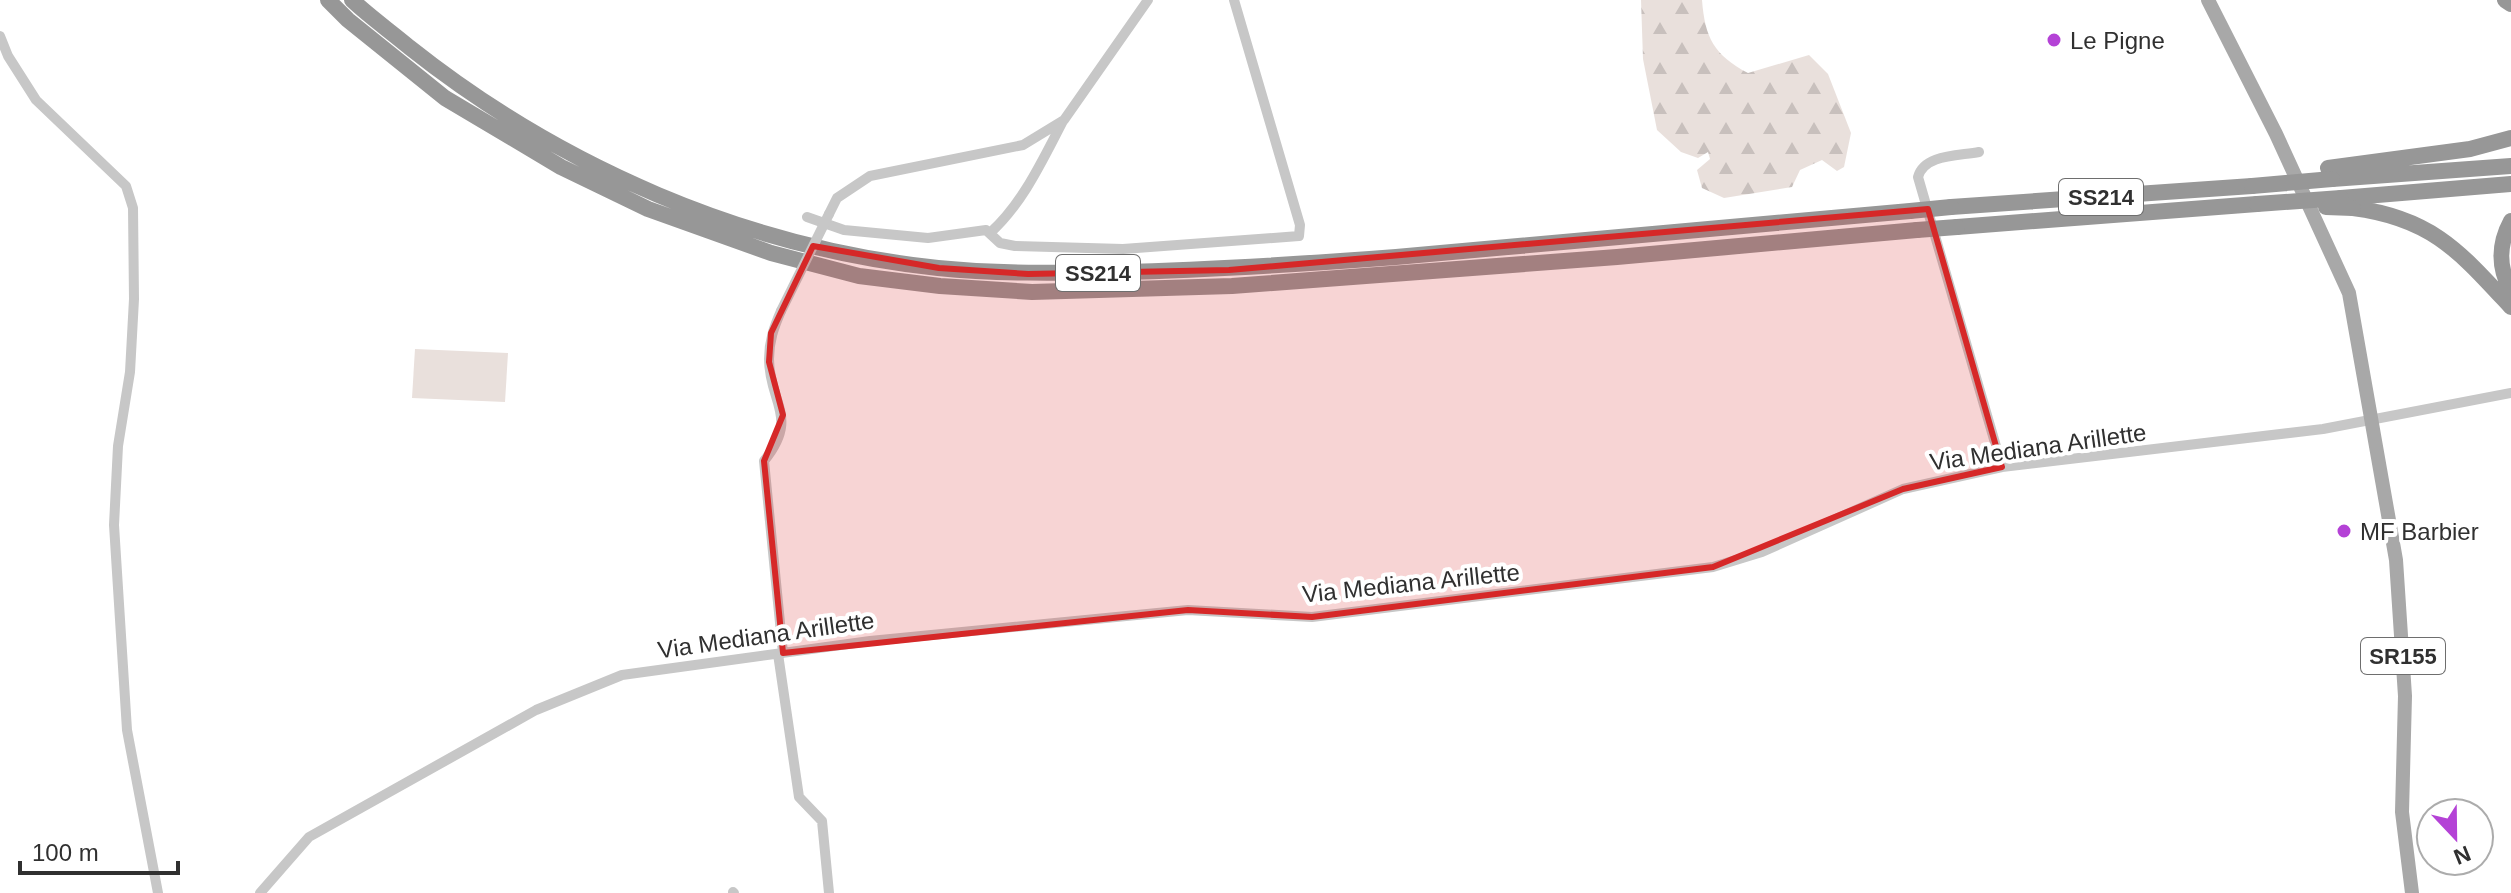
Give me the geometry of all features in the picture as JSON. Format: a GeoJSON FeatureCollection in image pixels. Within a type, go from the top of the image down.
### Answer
{"type":"FeatureCollection","features":[{"type":"Feature","properties":{"kind":"highway","name":"SS214"},"geometry":{"type":"LineString","coordinates":[[328,0],[348,20],[445,98],[561,167],[648,209],[771,253],[859,276],[940,286],[1032,292],[1232,286],[2257,204],[2347,203],[2511,184]]}},
{"type":"Feature","properties":{"kind":"highway","name":"SS214"},"geometry":{"type":"LineString","coordinates":[[352,0],[449,79],[543,138],[698,212],[767,234],[858,257],[939,268],[1028,274],[1229,270],[1614,240],[1951,207],[2281,184],[2330,174],[2511,166]]}},
{"type":"Feature","properties":{"kind":"highway"},"geometry":{"type":"LineString","coordinates":[[2505,0],[2511,4]]}},
{"type":"Feature","properties":{"kind":"highway"},"geometry":{"type":"LineString","coordinates":[[2330,174],[2470,149],[2511,138]]}},
{"type":"Feature","properties":{"kind":"highway"},"geometry":{"type":"LineString","coordinates":[[2347,203],[2405,219],[2441,238],[2465,258],[2511,307]]}},
{"type":"Feature","properties":{"kind":"highway"},"geometry":{"type":"LineString","coordinates":[[2511,221],[2504,234],[2501,269],[2511,291]]}},
{"type":"Feature","properties":{"kind":"main road","name":"SR155"},"geometry":{"type":"LineString","coordinates":[[2208,0],[2349,293],[2396,560],[2405,696],[2402,812],[2412,893]]}},
{"type":"Feature","properties":{"kind":"street"},"geometry":{"type":"LineString","coordinates":[[990,233],[1007,217],[1064,120],[1148,0]]}},
{"type":"Feature","properties":{"kind":"street"},"geometry":{"type":"LineString","coordinates":[[807,217],[844,230],[928,238],[986,230],[1000,243],[1015,246],[1123,249],[1299,236],[1300,225],[1234,0]]}},
{"type":"Feature","properties":{"kind":"street"},"geometry":{"type":"LineString","coordinates":[[0,36],[8,56],[36,100],[126,186],[133,208],[132,342],[118,446],[114,525],[127,730],[158,893]]}},
{"type":"Feature","properties":{"kind":"street"},"geometry":{"type":"LineString","coordinates":[[829,893],[822,821],[799,797],[780,653],[764,461],[774,450],[783,415],[769,362],[771,333],[837,198],[870,176],[1023,145],[1064,120]]}},
{"type":"Feature","properties":{"kind":"street"},"geometry":{"type":"LineString","coordinates":[[1979,152],[1929,161],[1920,167],[1918,177],[2002,467]]}},
{"type":"Feature","properties":{"kind":"street","name":"Via Mediana Arillette"},"geometry":{"type":"LineString","coordinates":[[260,893],[309,837],[536,710],[622,675],[870,641],[1188,610],[1312,617],[1713,567],[1762,552],[1903,489],[2002,467],[2323,429],[2511,393]]}},
{"type":"Feature","properties":{"kind":"highlighted area"},"geometry":{"type":"Polygon","coordinates":[[[1928,209],[2002,467],[1903,489],[1713,567],[1312,617],[1188,610],[783,653],[764,461],[783,415],[769,362],[771,333],[813,246],[939,268],[1028,274],[1229,270],[1928,209]]]}},
{"type":"Feature","properties":{"kind":"green space"},"geometry":{"type":"Polygon","coordinates":[[[1641,0],[1702,0],[1713,44],[1727,59],[1748,73],[1809,55],[1828,74],[1851,133],[1844,167],[1837,171],[1822,160],[1800,170],[1792,187],[1724,198],[1702,188],[1697,170],[1710,159],[1708,152],[1698,158],[1681,152],[1657,130],[1643,59],[1641,0]]]}},
{"type":"Feature","properties":{"kind":"green space"},"geometry":{"type":"Polygon","coordinates":[[[415,349],[508,353],[505,402],[412,398],[415,349]]]}},
{"type":"Feature","properties":{"kind":"place","name":"Le Pigne"},"geometry":{"type":"Point","coordinates":[2054,40]}},
{"type":"Feature","properties":{"kind":"place","name":"MF Barbier"},"geometry":{"type":"Point","coordinates":[2344,531]}}]}
